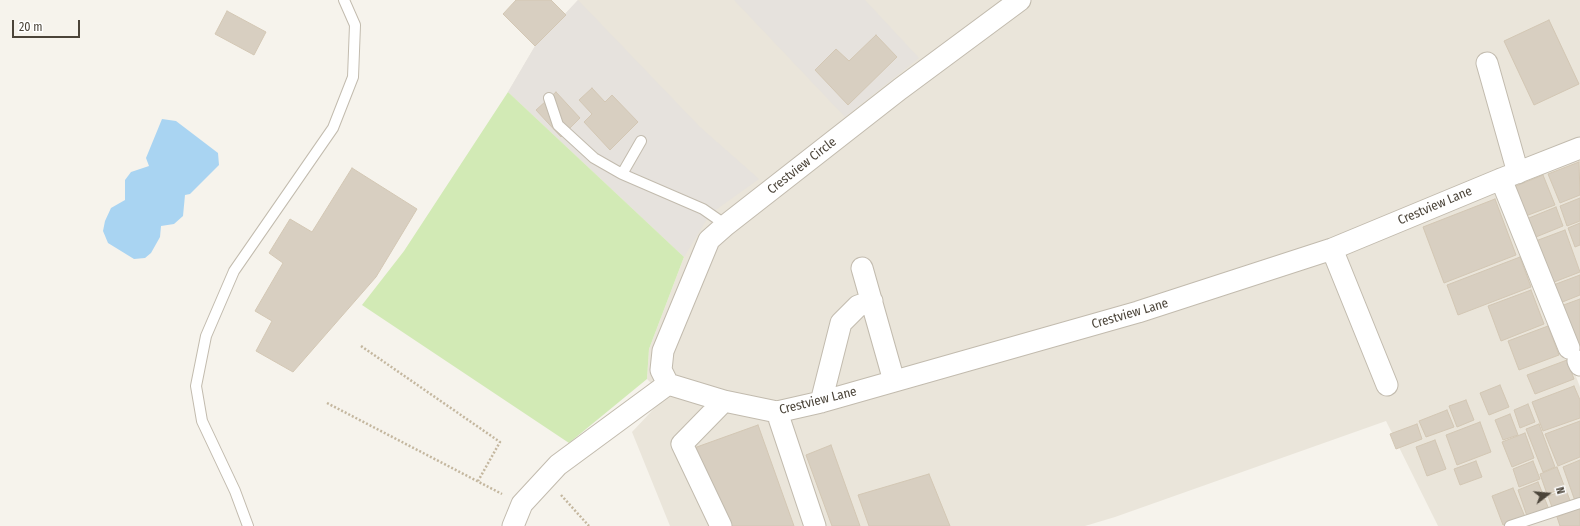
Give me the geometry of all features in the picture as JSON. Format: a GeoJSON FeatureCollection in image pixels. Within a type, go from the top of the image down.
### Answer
{"type":"FeatureCollection","features":[{"type":"Feature","properties":{"kind":"street","name":"Crestview Circle"},"geometry":{"type":"LineString","coordinates":[[668,384],[661,370],[663,351],[709,240],[726,225],[900,89],[1020,0]]}},
{"type":"Feature","properties":{"kind":"street"},"geometry":{"type":"LineString","coordinates":[[1487,63],[1509,176],[1576,358]]}},
{"type":"Feature","properties":{"kind":"street","name":"Crestview Lane"},"geometry":{"type":"LineString","coordinates":[[668,384],[724,402],[777,412],[821,402],[1138,312],[1332,249],[1580,148]]}},
{"type":"Feature","properties":{"kind":"street"},"geometry":{"type":"LineString","coordinates":[[1332,249],[1387,385]]}},
{"type":"Feature","properties":{"kind":"street"},"geometry":{"type":"LineString","coordinates":[[862,268],[894,381]]}},
{"type":"Feature","properties":{"kind":"street"},"geometry":{"type":"LineString","coordinates":[[821,402],[841,323],[858,306],[872,301]]}},
{"type":"Feature","properties":{"kind":"street"},"geometry":{"type":"LineString","coordinates":[[513,526],[522,504],[558,465],[668,384]]}},
{"type":"Feature","properties":{"kind":"street"},"geometry":{"type":"LineString","coordinates":[[721,526],[682,444],[724,402]]}},
{"type":"Feature","properties":{"kind":"street"},"geometry":{"type":"LineString","coordinates":[[777,412],[815,526]]}},
{"type":"Feature","properties":{"kind":"lane"},"geometry":{"type":"LineString","coordinates":[[248,526],[235,491],[202,421],[196,386],[206,336],[234,271],[333,128],[353,77],[354,25],[344,0]]}},
{"type":"Feature","properties":{"kind":"lane"},"geometry":{"type":"LineString","coordinates":[[549,98],[558,125],[594,158],[622,174],[703,209],[726,225]]}},
{"type":"Feature","properties":{"kind":"lane"},"geometry":{"type":"LineString","coordinates":[[622,174],[642,141]]}},
{"type":"Feature","properties":{"kind":"lane"},"geometry":{"type":"LineString","coordinates":[[1510,526],[1580,503]]}},
{"type":"Feature","properties":{"kind":"path"},"geometry":{"type":"LineString","coordinates":[[361,346],[500,442],[478,481]]}},
{"type":"Feature","properties":{"kind":"path"},"geometry":{"type":"LineString","coordinates":[[327,403],[522,504]]}},
{"type":"Feature","properties":{"kind":"path"},"geometry":{"type":"LineString","coordinates":[[546,478],[588,526]]}},
{"type":"Feature","properties":{"kind":"shaded area"},"geometry":{"type":"Polygon","coordinates":[[[578,0],[1580,0],[1580,352],[1568,356],[1580,387],[1580,526],[1438,526],[1386,421],[1115,517],[1085,526],[670,526],[632,432],[665,397],[647,379],[649,349],[684,257],[508,92],[535,46],[578,0]]]}},
{"type":"Feature","properties":{"kind":"shaded area"},"geometry":{"type":"Polygon","coordinates":[[[578,0],[700,127],[759,179],[710,214],[684,257],[508,92],[535,46],[578,0]]]}},
{"type":"Feature","properties":{"kind":"shaded area"},"geometry":{"type":"Polygon","coordinates":[[[734,0],[865,0],[919,58],[845,117],[734,0]]]}},
{"type":"Feature","properties":{"kind":"green space"},"geometry":{"type":"Polygon","coordinates":[[[508,92],[684,257],[649,349],[647,379],[569,443],[362,305],[404,251],[508,92]]]}},
{"type":"Feature","properties":{"kind":"water"},"geometry":{"type":"Polygon","coordinates":[[[162,119],[176,121],[218,153],[219,165],[190,194],[185,195],[183,216],[174,224],[161,226],[160,237],[151,253],[145,258],[134,259],[108,243],[103,231],[105,221],[111,208],[125,200],[125,180],[131,172],[149,166],[146,158],[162,119]]]}},
{"type":"Feature","properties":{"kind":"building"},"geometry":{"type":"Polygon","coordinates":[[[516,0],[551,0],[566,15],[535,46],[503,14],[516,0]]]}},
{"type":"Feature","properties":{"kind":"building"},"geometry":{"type":"Polygon","coordinates":[[[227,11],[266,32],[254,55],[215,34],[227,11]]]}},
{"type":"Feature","properties":{"kind":"building"},"geometry":{"type":"Polygon","coordinates":[[[1549,20],[1579,84],[1534,105],[1504,41],[1549,20]]]}},
{"type":"Feature","properties":{"kind":"building"},"geometry":{"type":"Polygon","coordinates":[[[876,35],[897,57],[848,105],[815,70],[836,49],[849,61],[876,35]]]}},
{"type":"Feature","properties":{"kind":"building"},"geometry":{"type":"Polygon","coordinates":[[[592,88],[605,102],[612,95],[638,122],[610,150],[584,122],[592,114],[579,100],[592,88]]]}},
{"type":"Feature","properties":{"kind":"building"},"geometry":{"type":"Polygon","coordinates":[[[556,92],[580,118],[561,137],[536,110],[556,92]]]}},
{"type":"Feature","properties":{"kind":"building"},"geometry":{"type":"Polygon","coordinates":[[[1579,162],[1580,195],[1560,203],[1548,174],[1579,162]]]}},
{"type":"Feature","properties":{"kind":"building"},"geometry":{"type":"Polygon","coordinates":[[[352,168],[417,209],[376,277],[293,372],[256,351],[272,321],[255,311],[283,263],[269,253],[290,219],[312,232],[352,168]]]}},
{"type":"Feature","properties":{"kind":"building"},"geometry":{"type":"Polygon","coordinates":[[[1543,175],[1555,205],[1523,217],[1511,188],[1543,175]]]}},
{"type":"Feature","properties":{"kind":"building"},"geometry":{"type":"Polygon","coordinates":[[[1580,198],[1580,221],[1567,226],[1560,206],[1580,198]]]}},
{"type":"Feature","properties":{"kind":"building"},"geometry":{"type":"Polygon","coordinates":[[[1495,199],[1516,255],[1444,283],[1423,227],[1495,199]]]}},
{"type":"Feature","properties":{"kind":"building"},"geometry":{"type":"Polygon","coordinates":[[[1556,207],[1563,226],[1531,239],[1524,220],[1556,207]]]}},
{"type":"Feature","properties":{"kind":"building"},"geometry":{"type":"Polygon","coordinates":[[[1580,223],[1580,245],[1575,247],[1568,228],[1580,223]]]}},
{"type":"Feature","properties":{"kind":"building"},"geometry":{"type":"Polygon","coordinates":[[[1565,230],[1580,272],[1549,284],[1533,242],[1565,230]]]}},
{"type":"Feature","properties":{"kind":"building"},"geometry":{"type":"Polygon","coordinates":[[[1520,257],[1531,287],[1458,315],[1447,285],[1520,257]]]}},
{"type":"Feature","properties":{"kind":"building"},"geometry":{"type":"Polygon","coordinates":[[[1580,275],[1580,295],[1555,305],[1548,287],[1580,275]]]}},
{"type":"Feature","properties":{"kind":"building"},"geometry":{"type":"Polygon","coordinates":[[[1531,290],[1544,324],[1501,341],[1488,306],[1531,290]]]}},
{"type":"Feature","properties":{"kind":"building"},"geometry":{"type":"Polygon","coordinates":[[[1580,299],[1580,350],[1575,352],[1558,307],[1580,299]]]}},
{"type":"Feature","properties":{"kind":"building"},"geometry":{"type":"Polygon","coordinates":[[[1548,326],[1559,355],[1519,370],[1508,341],[1548,326]]]}},
{"type":"Feature","properties":{"kind":"building"},"geometry":{"type":"Polygon","coordinates":[[[1567,360],[1574,379],[1535,394],[1527,375],[1567,360]]]}},
{"type":"Feature","properties":{"kind":"building"},"geometry":{"type":"Polygon","coordinates":[[[1500,385],[1509,407],[1489,415],[1480,393],[1500,385]]]}},
{"type":"Feature","properties":{"kind":"building"},"geometry":{"type":"Polygon","coordinates":[[[1574,386],[1580,400],[1580,418],[1543,431],[1532,402],[1574,386]]]}},
{"type":"Feature","properties":{"kind":"building"},"geometry":{"type":"Polygon","coordinates":[[[1466,400],[1474,420],[1457,427],[1449,406],[1466,400]]]}},
{"type":"Feature","properties":{"kind":"building"},"geometry":{"type":"Polygon","coordinates":[[[1528,404],[1535,422],[1520,428],[1514,410],[1528,404]]]}},
{"type":"Feature","properties":{"kind":"building"},"geometry":{"type":"Polygon","coordinates":[[[1447,410],[1454,427],[1426,437],[1419,421],[1447,410]]]}},
{"type":"Feature","properties":{"kind":"building"},"geometry":{"type":"Polygon","coordinates":[[[1510,414],[1518,435],[1503,440],[1495,420],[1510,414]]]}},
{"type":"Feature","properties":{"kind":"building"},"geometry":{"type":"Polygon","coordinates":[[[1580,421],[1580,457],[1558,466],[1545,434],[1580,421]]]}},
{"type":"Feature","properties":{"kind":"building"},"geometry":{"type":"Polygon","coordinates":[[[1480,422],[1491,452],[1457,465],[1446,435],[1480,422]]]}},
{"type":"Feature","properties":{"kind":"building"},"geometry":{"type":"Polygon","coordinates":[[[1417,424],[1422,439],[1396,449],[1390,434],[1417,424]]]}},
{"type":"Feature","properties":{"kind":"building"},"geometry":{"type":"Polygon","coordinates":[[[1539,424],[1555,467],[1543,472],[1526,429],[1539,424]]]}},
{"type":"Feature","properties":{"kind":"building"},"geometry":{"type":"Polygon","coordinates":[[[758,425],[794,526],[731,526],[694,448],[758,425]]]}},
{"type":"Feature","properties":{"kind":"building"},"geometry":{"type":"Polygon","coordinates":[[[1525,433],[1534,458],[1512,467],[1502,442],[1525,433]]]}},
{"type":"Feature","properties":{"kind":"building"},"geometry":{"type":"Polygon","coordinates":[[[1435,440],[1446,469],[1427,476],[1416,447],[1435,440]]]}},
{"type":"Feature","properties":{"kind":"building"},"geometry":{"type":"Polygon","coordinates":[[[831,445],[860,526],[832,526],[806,455],[831,445]]]}},
{"type":"Feature","properties":{"kind":"building"},"geometry":{"type":"Polygon","coordinates":[[[1580,460],[1580,499],[1575,501],[1563,467],[1580,460]]]}},
{"type":"Feature","properties":{"kind":"building"},"geometry":{"type":"Polygon","coordinates":[[[1476,461],[1482,477],[1460,485],[1454,469],[1476,461]]]}},
{"type":"Feature","properties":{"kind":"building"},"geometry":{"type":"Polygon","coordinates":[[[1533,461],[1540,479],[1519,487],[1513,469],[1533,461]]]}},
{"type":"Feature","properties":{"kind":"building"},"geometry":{"type":"Polygon","coordinates":[[[1557,467],[1565,488],[1547,494],[1540,474],[1557,467]]]}},
{"type":"Feature","properties":{"kind":"building"},"geometry":{"type":"Polygon","coordinates":[[[929,474],[950,526],[869,526],[858,495],[929,474]]]}},
{"type":"Feature","properties":{"kind":"building"},"geometry":{"type":"Polygon","coordinates":[[[1538,482],[1548,507],[1527,516],[1518,490],[1538,482]]]}},
{"type":"Feature","properties":{"kind":"building"},"geometry":{"type":"Polygon","coordinates":[[[1513,488],[1525,517],[1503,525],[1492,496],[1513,488]]]}},
{"type":"Feature","properties":{"kind":"building"},"geometry":{"type":"Polygon","coordinates":[[[1566,490],[1571,503],[1553,510],[1548,496],[1566,490]]]}},
{"type":"Feature","properties":{"kind":"building"},"geometry":{"type":"Polygon","coordinates":[[[1580,508],[1580,526],[1560,526],[1557,517],[1580,508]]]}}]}
